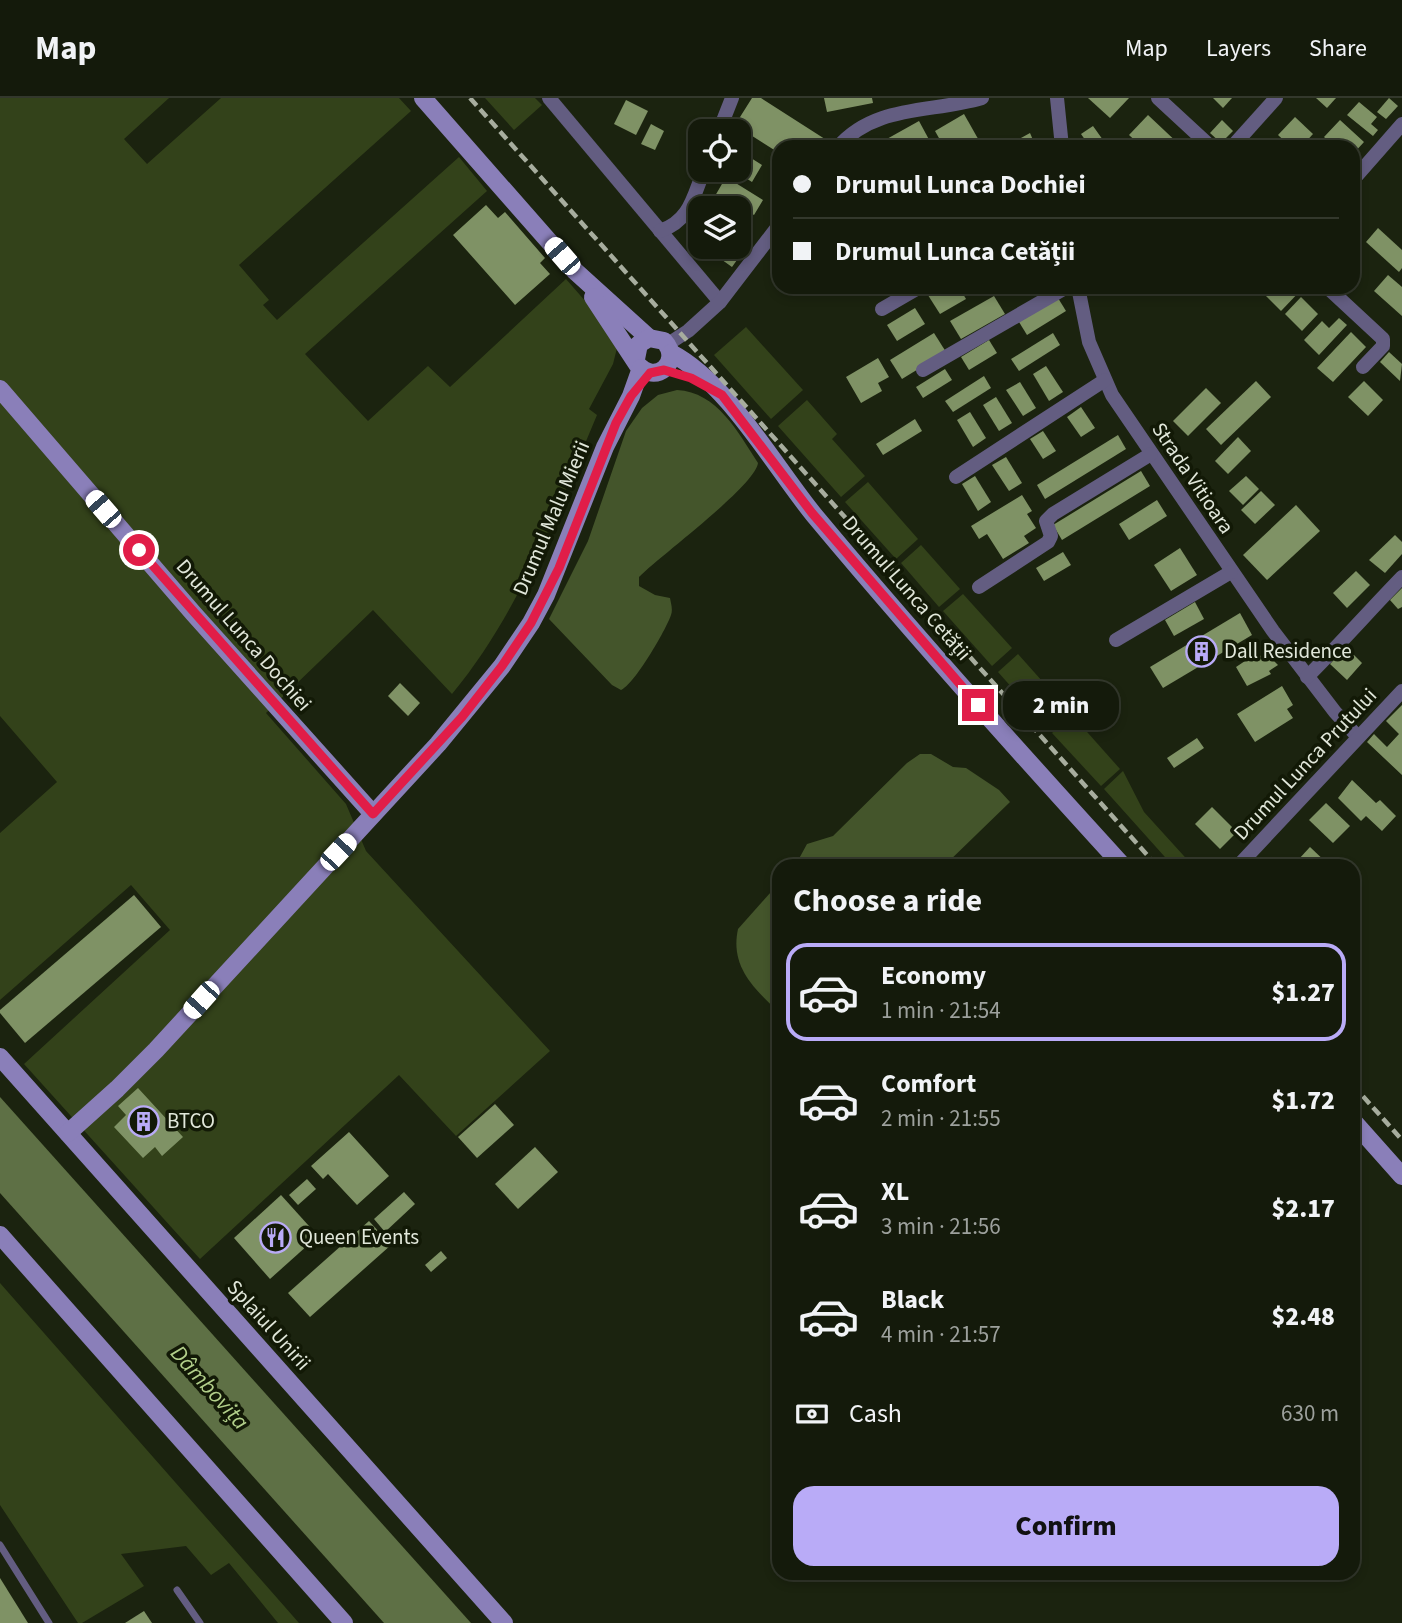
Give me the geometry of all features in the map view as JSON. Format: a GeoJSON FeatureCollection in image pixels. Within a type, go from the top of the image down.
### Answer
{"type":"FeatureCollection","features":[{"type":"Feature","properties":{"kind":"street","name":"Drumul Lunca Cetății"},"geometry":{"type":"LineString","coordinates":[[422,98],[655,361],[695,369],[722,395],[812,513],[1117,859]]}},
{"type":"Feature","properties":{"kind":"street"},"geometry":{"type":"LineString","coordinates":[[549,98],[720,302]]}},
{"type":"Feature","properties":{"kind":"street"},"geometry":{"type":"LineString","coordinates":[[724,119],[732,98]]}},
{"type":"Feature","properties":{"kind":"street"},"geometry":{"type":"LineString","coordinates":[[845,140],[855,130],[877,118],[982,98]]}},
{"type":"Feature","properties":{"kind":"street"},"geometry":{"type":"LineString","coordinates":[[1057,98],[1061,140]]}},
{"type":"Feature","properties":{"kind":"street"},"geometry":{"type":"LineString","coordinates":[[1158,98],[1203,140]]}},
{"type":"Feature","properties":{"kind":"street"},"geometry":{"type":"LineString","coordinates":[[1238,140],[1276,98]]}},
{"type":"Feature","properties":{"kind":"street"},"geometry":{"type":"LineString","coordinates":[[1360,172],[1402,124]]}},
{"type":"Feature","properties":{"kind":"street"},"geometry":{"type":"LineString","coordinates":[[660,232],[671,228],[683,218],[699,182]]}},
{"type":"Feature","properties":{"kind":"street"},"geometry":{"type":"LineString","coordinates":[[655,361],[720,302],[772,234]]}},
{"type":"Feature","properties":{"kind":"street","name":"Drumul Lunca Cetății"},"geometry":{"type":"LineString","coordinates":[[575,271],[649,338]]}},
{"type":"Feature","properties":{"kind":"street"},"geometry":{"type":"LineString","coordinates":[[882,309],[908,294]]}},
{"type":"Feature","properties":{"kind":"street"},"geometry":{"type":"LineString","coordinates":[[923,370],[1055,294]]}},
{"type":"Feature","properties":{"kind":"street","name":"Strada Vitioara"},"geometry":{"type":"LineString","coordinates":[[1080,294],[1090,342],[1112,395],[1231,572],[1307,677],[1358,737]]}},
{"type":"Feature","properties":{"kind":"street"},"geometry":{"type":"LineString","coordinates":[[1335,294],[1383,339],[1383,346],[1363,367]]}},
{"type":"Feature","properties":{"kind":"street"},"geometry":{"type":"LineString","coordinates":[[649,338],[660,338],[655,361]]}},
{"type":"Feature","properties":{"kind":"street","name":"Drumul Malu Mierii"},"geometry":{"type":"LineString","coordinates":[[68,1133],[136,1071],[462,717],[502,666],[531,623],[559,568],[611,434],[631,396],[655,361],[639,344],[649,338]]}},
{"type":"Feature","properties":{"kind":"street"},"geometry":{"type":"LineString","coordinates":[[956,477],[1105,380]]}},
{"type":"Feature","properties":{"kind":"street","name":"Drumul Lunca Dochiei"},"geometry":{"type":"LineString","coordinates":[[0,389],[184,602],[373,814]]}},
{"type":"Feature","properties":{"kind":"street"},"geometry":{"type":"LineString","coordinates":[[979,587],[1048,542],[1051,536],[1046,521],[1053,514],[1151,454]]}},
{"type":"Feature","properties":{"kind":"street"},"geometry":{"type":"LineString","coordinates":[[1116,640],[1231,572]]}},
{"type":"Feature","properties":{"kind":"street"},"geometry":{"type":"LineString","coordinates":[[1307,677],[1402,577]]}},
{"type":"Feature","properties":{"kind":"street","name":"Drumul Lunca Prutului"},"geometry":{"type":"LineString","coordinates":[[1245,859],[1401,692]]}},
{"type":"Feature","properties":{"kind":"street","name":"Splaiul Unirii"},"geometry":{"type":"LineString","coordinates":[[0,1057],[504,1623]]}},
{"type":"Feature","properties":{"kind":"street"},"geometry":{"type":"LineString","coordinates":[[1360,1129],[1402,1176]]}},
{"type":"Feature","properties":{"kind":"street"},"geometry":{"type":"LineString","coordinates":[[0,1235],[344,1623]]}},
{"type":"Feature","properties":{"kind":"lane"},"geometry":{"type":"LineString","coordinates":[[0,1545],[49,1623]]}},
{"type":"Feature","properties":{"kind":"lane"},"geometry":{"type":"LineString","coordinates":[[177,1590],[200,1623]]}},
{"type":"Feature","properties":{"kind":"shaded area"},"geometry":{"type":"Polygon","coordinates":[[[0,98],[169,98],[124,139],[147,164],[221,98],[399,98],[411,111],[239,265],[269,300],[263,305],[277,320],[459,157],[487,191],[305,354],[368,421],[428,366],[450,387],[566,279],[593,310],[617,348],[613,364],[589,409],[597,415],[535,560],[498,629],[452,694],[373,610],[266,713],[346,804],[366,851],[550,1051],[456,1136],[399,1075],[200,1259],[24,1064],[170,930],[131,885],[0,1000],[0,833],[57,782],[0,716],[0,98]]]}},
{"type":"Feature","properties":{"kind":"shaded area"},"geometry":{"type":"Polygon","coordinates":[[[485,98],[535,98],[542,105],[514,130],[485,98]]]}},
{"type":"Feature","properties":{"kind":"shaded area"},"geometry":{"type":"Polygon","coordinates":[[[746,327],[803,390],[771,419],[714,355],[746,327]]]}},
{"type":"Feature","properties":{"kind":"shaded area"},"geometry":{"type":"Polygon","coordinates":[[[677,390],[691,392],[715,406],[734,427],[758,463],[753,474],[725,503],[639,577],[639,586],[655,595],[670,598],[672,613],[649,656],[634,678],[621,690],[612,685],[549,619],[588,541],[626,431],[642,408],[658,395],[677,390]]]}},
{"type":"Feature","properties":{"kind":"shaded area"},"geometry":{"type":"Polygon","coordinates":[[[807,400],[837,434],[832,439],[865,476],[841,497],[778,426],[807,400]]]}},
{"type":"Feature","properties":{"kind":"shaded area"},"geometry":{"type":"Polygon","coordinates":[[[868,482],[918,539],[896,559],[845,502],[868,482]]]}},
{"type":"Feature","properties":{"kind":"shaded area"},"geometry":{"type":"Polygon","coordinates":[[[921,545],[960,589],[939,607],[901,563],[921,545]]]}},
{"type":"Feature","properties":{"kind":"shaded area"},"geometry":{"type":"Polygon","coordinates":[[[963,594],[1012,648],[992,666],[943,611],[963,594]]]}},
{"type":"Feature","properties":{"kind":"shaded area"},"geometry":{"type":"Polygon","coordinates":[[[1018,654],[1067,709],[1047,727],[998,672],[1018,654]]]}},
{"type":"Feature","properties":{"kind":"shaded area"},"geometry":{"type":"Polygon","coordinates":[[[1072,715],[1120,769],[1101,786],[1052,733],[1072,715]]]}},
{"type":"Feature","properties":{"kind":"shaded area"},"geometry":{"type":"Polygon","coordinates":[[[920,754],[931,754],[953,767],[966,768],[999,790],[1010,802],[951,859],[799,859],[807,844],[833,836],[907,763],[920,754]]]}},
{"type":"Feature","properties":{"kind":"shaded area"},"geometry":{"type":"Polygon","coordinates":[[[1123,771],[1144,812],[1187,859],[1167,859],[1104,789],[1123,771]]]}},
{"type":"Feature","properties":{"kind":"shaded area"},"geometry":{"type":"Polygon","coordinates":[[[772,891],[772,1005],[752,985],[741,965],[736,942],[738,929],[772,891]]]}},
{"type":"Feature","properties":{"kind":"shaded area"},"geometry":{"type":"Polygon","coordinates":[[[0,1283],[299,1623],[278,1623],[229,1563],[211,1575],[186,1546],[121,1554],[144,1586],[78,1623],[0,1505],[0,1283]]]}},
{"type":"Feature","properties":{"kind":"water","name":"Dâmbovița"},"geometry":{"type":"Polygon","coordinates":[[[0,1097],[471,1623],[384,1623],[0,1193],[0,1097]]]}},
{"type":"Feature","properties":{"kind":"building"},"geometry":{"type":"Polygon","coordinates":[[[752,98],[761,98],[826,140],[772,140],[772,149],[751,135],[751,119],[739,119],[752,98]]]}},
{"type":"Feature","properties":{"kind":"building"},"geometry":{"type":"Polygon","coordinates":[[[824,98],[872,98],[873,103],[827,112],[824,98]]]}},
{"type":"Feature","properties":{"kind":"building"},"geometry":{"type":"Polygon","coordinates":[[[1088,98],[1129,98],[1110,118],[1088,98]]]}},
{"type":"Feature","properties":{"kind":"building"},"geometry":{"type":"Polygon","coordinates":[[[1213,98],[1232,98],[1223,108],[1213,98]]]}},
{"type":"Feature","properties":{"kind":"building"},"geometry":{"type":"Polygon","coordinates":[[[1316,98],[1336,98],[1327,108],[1316,98]]]}},
{"type":"Feature","properties":{"kind":"building"},"geometry":{"type":"Polygon","coordinates":[[[1389,98],[1398,106],[1386,119],[1377,112],[1389,98]]]}},
{"type":"Feature","properties":{"kind":"building"},"geometry":{"type":"Polygon","coordinates":[[[626,100],[648,111],[636,135],[614,124],[626,100]]]}},
{"type":"Feature","properties":{"kind":"building"},"geometry":{"type":"Polygon","coordinates":[[[1359,102],[1377,117],[1371,124],[1378,130],[1373,136],[1347,115],[1359,102]]]}},
{"type":"Feature","properties":{"kind":"building"},"geometry":{"type":"Polygon","coordinates":[[[964,114],[979,140],[940,140],[935,131],[964,114]]]}},
{"type":"Feature","properties":{"kind":"building"},"geometry":{"type":"Polygon","coordinates":[[[1148,115],[1175,140],[1134,140],[1129,135],[1148,115]]]}},
{"type":"Feature","properties":{"kind":"building"},"geometry":{"type":"Polygon","coordinates":[[[1295,117],[1313,134],[1307,140],[1283,140],[1278,135],[1295,117]]]}},
{"type":"Feature","properties":{"kind":"building"},"geometry":{"type":"Polygon","coordinates":[[[1222,120],[1233,131],[1224,140],[1218,140],[1210,133],[1222,120]]]}},
{"type":"Feature","properties":{"kind":"building"},"geometry":{"type":"Polygon","coordinates":[[[1340,120],[1364,142],[1360,146],[1360,140],[1327,140],[1324,137],[1340,120]]]}},
{"type":"Feature","properties":{"kind":"building"},"geometry":{"type":"Polygon","coordinates":[[[919,121],[929,140],[885,140],[919,121]]]}},
{"type":"Feature","properties":{"kind":"building"},"geometry":{"type":"Polygon","coordinates":[[[651,124],[664,131],[655,150],[641,144],[651,124]]]}},
{"type":"Feature","properties":{"kind":"building"},"geometry":{"type":"Polygon","coordinates":[[[1093,126],[1103,140],[1085,140],[1081,134],[1093,126]]]}},
{"type":"Feature","properties":{"kind":"building"},"geometry":{"type":"Polygon","coordinates":[[[1030,133],[1033,140],[1017,140],[1030,133]]]}},
{"type":"Feature","properties":{"kind":"building"},"geometry":{"type":"Polygon","coordinates":[[[751,158],[762,165],[751,181],[751,158]]]}},
{"type":"Feature","properties":{"kind":"building"},"geometry":{"type":"Polygon","coordinates":[[[723,182],[734,182],[763,200],[754,215],[751,213],[751,196],[715,196],[723,182]]]}},
{"type":"Feature","properties":{"kind":"building"},"geometry":{"type":"Polygon","coordinates":[[[486,205],[498,218],[505,212],[545,258],[540,263],[550,274],[515,305],[453,235],[486,205]]]}},
{"type":"Feature","properties":{"kind":"building"},"geometry":{"type":"Polygon","coordinates":[[[1378,228],[1402,250],[1402,268],[1399,272],[1366,242],[1378,228]]]}},
{"type":"Feature","properties":{"kind":"building"},"geometry":{"type":"Polygon","coordinates":[[[721,259],[738,259],[732,267],[721,259]]]}},
{"type":"Feature","properties":{"kind":"building"},"geometry":{"type":"Polygon","coordinates":[[[1388,275],[1402,287],[1402,316],[1374,291],[1388,275]]]}},
{"type":"Feature","properties":{"kind":"building"},"geometry":{"type":"Polygon","coordinates":[[[927,294],[963,294],[966,299],[940,314],[927,294]]]}},
{"type":"Feature","properties":{"kind":"building"},"geometry":{"type":"Polygon","coordinates":[[[1264,294],[1297,294],[1281,311],[1264,294]]]}},
{"type":"Feature","properties":{"kind":"building"},"geometry":{"type":"Polygon","coordinates":[[[994,296],[1005,314],[961,339],[950,321],[994,296]]]}},
{"type":"Feature","properties":{"kind":"building"},"geometry":{"type":"Polygon","coordinates":[[[1301,297],[1318,314],[1302,331],[1285,314],[1301,297]]]}},
{"type":"Feature","properties":{"kind":"building"},"geometry":{"type":"Polygon","coordinates":[[[1058,298],[1066,311],[1027,335],[1019,322],[1058,298]]]}},
{"type":"Feature","properties":{"kind":"building"},"geometry":{"type":"Polygon","coordinates":[[[915,308],[925,324],[897,341],[887,325],[915,308]]]}},
{"type":"Feature","properties":{"kind":"building"},"geometry":{"type":"Polygon","coordinates":[[[1339,318],[1347,325],[1319,355],[1304,340],[1322,321],[1329,328],[1339,318]]]}},
{"type":"Feature","properties":{"kind":"building"},"geometry":{"type":"Polygon","coordinates":[[[1351,332],[1366,347],[1333,382],[1317,368],[1351,332]]]}},
{"type":"Feature","properties":{"kind":"building"},"geometry":{"type":"Polygon","coordinates":[[[934,333],[946,352],[902,379],[890,360],[934,333]]]}},
{"type":"Feature","properties":{"kind":"building"},"geometry":{"type":"Polygon","coordinates":[[[1053,333],[1060,345],[1019,371],[1011,359],[1053,333]]]}},
{"type":"Feature","properties":{"kind":"building"},"geometry":{"type":"Polygon","coordinates":[[[989,340],[997,353],[969,370],[961,357],[989,340]]]}},
{"type":"Feature","properties":{"kind":"building"},"geometry":{"type":"Polygon","coordinates":[[[1389,352],[1402,364],[1400,381],[1380,362],[1389,352]]]}},
{"type":"Feature","properties":{"kind":"building"},"geometry":{"type":"Polygon","coordinates":[[[878,358],[889,377],[878,383],[882,391],[861,403],[846,377],[878,358]]]}},
{"type":"Feature","properties":{"kind":"building"},"geometry":{"type":"Polygon","coordinates":[[[1046,366],[1063,392],[1049,401],[1033,374],[1046,366]]]}},
{"type":"Feature","properties":{"kind":"building"},"geometry":{"type":"Polygon","coordinates":[[[945,369],[952,380],[923,398],[916,387],[945,369]]]}},
{"type":"Feature","properties":{"kind":"building"},"geometry":{"type":"Polygon","coordinates":[[[984,376],[991,388],[953,412],[945,401],[984,376]]]}},
{"type":"Feature","properties":{"kind":"building"},"geometry":{"type":"Polygon","coordinates":[[[1256,381],[1271,397],[1221,445],[1206,429],[1256,381]]]}},
{"type":"Feature","properties":{"kind":"building"},"geometry":{"type":"Polygon","coordinates":[[[1364,381],[1383,400],[1368,416],[1348,397],[1364,381]]]}},
{"type":"Feature","properties":{"kind":"building"},"geometry":{"type":"Polygon","coordinates":[[[1020,382],[1036,408],[1023,416],[1006,390],[1020,382]]]}},
{"type":"Feature","properties":{"kind":"building"},"geometry":{"type":"Polygon","coordinates":[[[1206,388],[1221,403],[1188,436],[1173,421],[1206,388]]]}},
{"type":"Feature","properties":{"kind":"building"},"geometry":{"type":"Polygon","coordinates":[[[996,397],[1012,423],[999,431],[983,405],[996,397]]]}},
{"type":"Feature","properties":{"kind":"building"},"geometry":{"type":"Polygon","coordinates":[[[1081,407],[1095,428],[1081,437],[1067,417],[1081,407]]]}},
{"type":"Feature","properties":{"kind":"building"},"geometry":{"type":"Polygon","coordinates":[[[970,412],[986,438],[973,447],[957,420],[970,412]]]}},
{"type":"Feature","properties":{"kind":"building"},"geometry":{"type":"Polygon","coordinates":[[[915,419],[922,431],[883,455],[876,444],[915,419]]]}},
{"type":"Feature","properties":{"kind":"building"},"geometry":{"type":"Polygon","coordinates":[[[1043,431],[1056,451],[1043,459],[1030,439],[1043,431]]]}},
{"type":"Feature","properties":{"kind":"building"},"geometry":{"type":"Polygon","coordinates":[[[1118,435],[1126,449],[1045,499],[1037,485],[1118,435]]]}},
{"type":"Feature","properties":{"kind":"building"},"geometry":{"type":"Polygon","coordinates":[[[1238,437],[1251,451],[1228,474],[1215,461],[1238,437]]]}},
{"type":"Feature","properties":{"kind":"building"},"geometry":{"type":"Polygon","coordinates":[[[1006,457],[1022,483],[1009,491],[992,465],[1006,457]]]}},
{"type":"Feature","properties":{"kind":"building"},"geometry":{"type":"Polygon","coordinates":[[[1141,471],[1150,486],[1062,540],[1053,525],[1141,471]]]}},
{"type":"Feature","properties":{"kind":"building"},"geometry":{"type":"Polygon","coordinates":[[[975,476],[991,502],[978,511],[962,484],[975,476]]]}},
{"type":"Feature","properties":{"kind":"building"},"geometry":{"type":"Polygon","coordinates":[[[1246,476],[1259,489],[1243,505],[1229,491],[1246,476]]]}},
{"type":"Feature","properties":{"kind":"building"},"geometry":{"type":"Polygon","coordinates":[[[1261,491],[1275,505],[1255,524],[1241,510],[1261,491]]]}},
{"type":"Feature","properties":{"kind":"building"},"geometry":{"type":"Polygon","coordinates":[[[1022,495],[1032,511],[1027,514],[1036,528],[1024,536],[1029,543],[1003,559],[987,534],[979,539],[971,526],[1022,495]]]}},
{"type":"Feature","properties":{"kind":"building"},"geometry":{"type":"Polygon","coordinates":[[[1157,500],[1167,516],[1129,540],[1119,524],[1157,500]]]}},
{"type":"Feature","properties":{"kind":"building"},"geometry":{"type":"Polygon","coordinates":[[[1296,505],[1320,531],[1267,580],[1243,555],[1296,505]]]}},
{"type":"Feature","properties":{"kind":"building"},"geometry":{"type":"Polygon","coordinates":[[[1395,535],[1402,542],[1402,554],[1385,573],[1369,560],[1395,535]]]}},
{"type":"Feature","properties":{"kind":"building"},"geometry":{"type":"Polygon","coordinates":[[[1180,548],[1197,575],[1171,591],[1154,565],[1180,548]]]}},
{"type":"Feature","properties":{"kind":"building"},"geometry":{"type":"Polygon","coordinates":[[[1063,552],[1071,565],[1044,581],[1036,568],[1063,552]]]}},
{"type":"Feature","properties":{"kind":"building"},"geometry":{"type":"Polygon","coordinates":[[[1356,571],[1370,585],[1347,608],[1333,593],[1356,571]]]}},
{"type":"Feature","properties":{"kind":"building"},"geometry":{"type":"Polygon","coordinates":[[[1402,588],[1402,607],[1398,609],[1390,600],[1402,588]]]}},
{"type":"Feature","properties":{"kind":"building"},"geometry":{"type":"Polygon","coordinates":[[[1195,602],[1204,619],[1174,636],[1165,620],[1195,602]]]}},
{"type":"Feature","properties":{"kind":"building","name":"Dall Residence"},"geometry":{"type":"Polygon","coordinates":[[[1240,613],[1252,635],[1163,688],[1150,667],[1240,613]]]}},
{"type":"Feature","properties":{"kind":"building"},"geometry":{"type":"Polygon","coordinates":[[[1346,647],[1362,663],[1347,680],[1330,664],[1346,647]]]}},
{"type":"Feature","properties":{"kind":"building"},"geometry":{"type":"Polygon","coordinates":[[[1265,652],[1278,665],[1269,671],[1271,674],[1247,686],[1236,667],[1257,653],[1259,657],[1265,652]]]}},
{"type":"Feature","properties":{"kind":"building"},"geometry":{"type":"Polygon","coordinates":[[[400,683],[420,703],[408,716],[388,696],[400,683]]]}},
{"type":"Feature","properties":{"kind":"building"},"geometry":{"type":"Polygon","coordinates":[[[1282,686],[1293,705],[1287,709],[1293,718],[1255,742],[1237,714],[1282,686]]]}},
{"type":"Feature","properties":{"kind":"building"},"geometry":{"type":"Polygon","coordinates":[[[1402,705],[1402,775],[1367,742],[1374,734],[1387,747],[1399,734],[1386,721],[1402,705]]]}},
{"type":"Feature","properties":{"kind":"building"},"geometry":{"type":"Polygon","coordinates":[[[1197,738],[1204,748],[1174,768],[1167,758],[1197,738]]]}},
{"type":"Feature","properties":{"kind":"building"},"geometry":{"type":"Polygon","coordinates":[[[1352,780],[1376,803],[1380,800],[1396,816],[1382,831],[1366,816],[1361,821],[1338,798],[1352,780]]]}},
{"type":"Feature","properties":{"kind":"building"},"geometry":{"type":"Polygon","coordinates":[[[1326,803],[1350,826],[1333,843],[1309,820],[1326,803]]]}},
{"type":"Feature","properties":{"kind":"building"},"geometry":{"type":"Polygon","coordinates":[[[1212,807],[1237,832],[1220,849],[1195,824],[1212,807]]]}},
{"type":"Feature","properties":{"kind":"building"},"geometry":{"type":"Polygon","coordinates":[[[1310,847],[1323,859],[1299,859],[1310,847]]]}},
{"type":"Feature","properties":{"kind":"building"},"geometry":{"type":"Polygon","coordinates":[[[134,895],[161,927],[25,1043],[0,1010],[134,895]]]}},
{"type":"Feature","properties":{"kind":"building","name":"BTCO"},"geometry":{"type":"Polygon","coordinates":[[[138,1088],[183,1137],[162,1156],[155,1147],[143,1158],[114,1127],[126,1115],[118,1106],[138,1088]]]}},
{"type":"Feature","properties":{"kind":"building"},"geometry":{"type":"Polygon","coordinates":[[[495,1104],[514,1125],[477,1158],[458,1137],[495,1104]]]}},
{"type":"Feature","properties":{"kind":"building"},"geometry":{"type":"Polygon","coordinates":[[[349,1132],[389,1176],[357,1205],[328,1174],[323,1179],[311,1166],[349,1132]]]}},
{"type":"Feature","properties":{"kind":"building"},"geometry":{"type":"Polygon","coordinates":[[[535,1147],[558,1172],[518,1209],[495,1184],[535,1147]]]}},
{"type":"Feature","properties":{"kind":"building"},"geometry":{"type":"Polygon","coordinates":[[[307,1179],[316,1189],[298,1205],[289,1195],[307,1179]]]}},
{"type":"Feature","properties":{"kind":"building"},"geometry":{"type":"Polygon","coordinates":[[[404,1192],[415,1204],[385,1232],[374,1219],[404,1192]]]}},
{"type":"Feature","properties":{"kind":"building","name":"Queen Events"},"geometry":{"type":"Polygon","coordinates":[[[281,1195],[318,1236],[270,1279],[234,1238],[281,1195]]]}},
{"type":"Feature","properties":{"kind":"building"},"geometry":{"type":"Polygon","coordinates":[[[369,1221],[391,1245],[310,1317],[288,1293],[369,1221]]]}},
{"type":"Feature","properties":{"kind":"building"},"geometry":{"type":"Polygon","coordinates":[[[441,1251],[447,1258],[431,1272],[425,1265],[441,1251]]]}},
{"type":"Feature","properties":{"kind":"building"},"geometry":{"type":"Polygon","coordinates":[[[0,1578],[28,1623],[0,1623],[0,1578]]]}},
{"type":"Feature","properties":{"kind":"building"},"geometry":{"type":"Polygon","coordinates":[[[144,1611],[152,1623],[125,1623],[144,1611]]]}},
{"type":"Feature","properties":{"kind":"railway"},"geometry":{"type":"LineString","coordinates":[[470,98],[1151,859]]}},
{"type":"Feature","properties":{"kind":"railway"},"geometry":{"type":"LineString","coordinates":[[1360,1093],[1402,1140]]}},
{"type":"Feature","properties":{"kind":"place","name":"Dall Residence"},"geometry":{"type":"Point","coordinates":[1201,651]}},
{"type":"Feature","properties":{"kind":"place","name":"BTCO"},"geometry":{"type":"Point","coordinates":[144,1121]}},
{"type":"Feature","properties":{"kind":"place","name":"Queen Events"},"geometry":{"type":"Point","coordinates":[276,1237]}},
{"type":"Feature","properties":{"kind":"route"},"geometry":{"type":"LineString","coordinates":[[139,550],[373,814],[462,717],[531,623],[559,568],[616,423],[631,396],[650,373],[664,370],[691,378],[722,395],[812,513],[978,705]]}}]}
